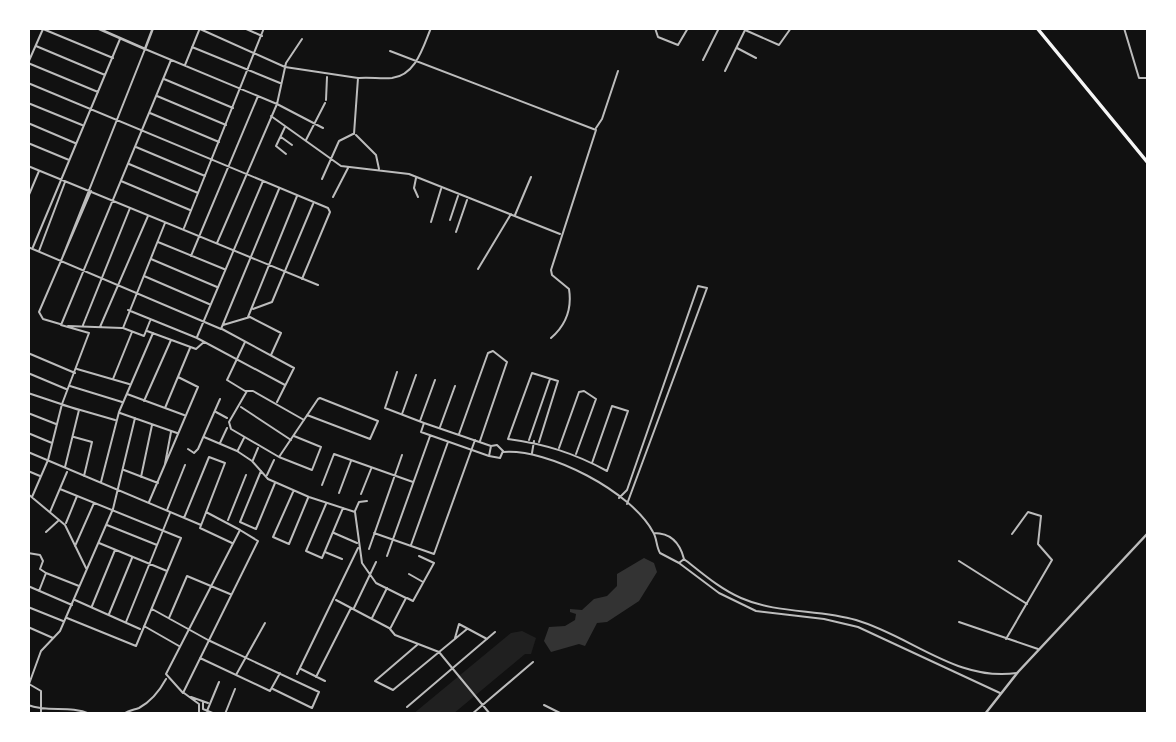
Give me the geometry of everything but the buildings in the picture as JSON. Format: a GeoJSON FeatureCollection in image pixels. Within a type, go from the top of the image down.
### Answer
{"type":"FeatureCollection","features":[{"type":"Feature","properties":{"kind":"main road"},"geometry":{"type":"LineString","coordinates":[[1037,28],[1148,163]]}},
{"type":"Feature","properties":{"kind":"street"},"geometry":{"type":"LineString","coordinates":[[98,92],[28,63],[43,28],[113,58]]}},
{"type":"Feature","properties":{"kind":"street"},"geometry":{"type":"LineString","coordinates":[[97,28],[258,96],[323,128]]}},
{"type":"Feature","properties":{"kind":"street"},"geometry":{"type":"LineString","coordinates":[[107,32],[110,28]]}},
{"type":"Feature","properties":{"kind":"street"},"geometry":{"type":"LineString","coordinates":[[61,261],[153,28]]}},
{"type":"Feature","properties":{"kind":"street"},"geometry":{"type":"LineString","coordinates":[[244,28],[263,36]]}},
{"type":"Feature","properties":{"kind":"street"},"geometry":{"type":"LineString","coordinates":[[183,229],[264,28]]}},
{"type":"Feature","properties":{"kind":"street"},"geometry":{"type":"LineString","coordinates":[[185,65],[200,29],[285,67],[328,75],[394,78],[404,75],[415,63],[431,28]]}},
{"type":"Feature","properties":{"kind":"street"},"geometry":{"type":"LineString","coordinates":[[655,28],[658,37],[678,46],[688,28]]}},
{"type":"Feature","properties":{"kind":"street"},"geometry":{"type":"LineString","coordinates":[[703,60],[719,28]]}},
{"type":"Feature","properties":{"kind":"street"},"geometry":{"type":"LineString","coordinates":[[725,71],[746,29],[779,45],[791,28]]}},
{"type":"Feature","properties":{"kind":"street"},"geometry":{"type":"LineString","coordinates":[[1124,28],[1140,79],[1148,78]]}},
{"type":"Feature","properties":{"kind":"street"},"geometry":{"type":"LineString","coordinates":[[32,248],[121,38]]}},
{"type":"Feature","properties":{"kind":"street"},"geometry":{"type":"LineString","coordinates":[[217,243],[276,104],[285,67],[302,39]]}},
{"type":"Feature","properties":{"kind":"street"},"geometry":{"type":"LineString","coordinates":[[36,46],[105,75]]}},
{"type":"Feature","properties":{"kind":"street"},"geometry":{"type":"LineString","coordinates":[[192,47],[281,83]]}},
{"type":"Feature","properties":{"kind":"street"},"geometry":{"type":"LineString","coordinates":[[736,48],[756,58]]}},
{"type":"Feature","properties":{"kind":"street"},"geometry":{"type":"LineString","coordinates":[[390,51],[415,63],[595,128]]}},
{"type":"Feature","properties":{"kind":"street"},"geometry":{"type":"LineString","coordinates":[[61,324],[171,60]]}},
{"type":"Feature","properties":{"kind":"street"},"geometry":{"type":"LineString","coordinates":[[551,338],[564,323],[570,304],[569,289],[552,275],[551,270],[560,234],[595,138],[595,128],[602,119],[618,71]]}},
{"type":"Feature","properties":{"kind":"street"},"geometry":{"type":"LineString","coordinates":[[305,141],[325,102],[328,75]]}},
{"type":"Feature","properties":{"kind":"street"},"geometry":{"type":"LineString","coordinates":[[354,134],[358,78]]}},
{"type":"Feature","properties":{"kind":"street"},"geometry":{"type":"LineString","coordinates":[[163,79],[233,108]]}},
{"type":"Feature","properties":{"kind":"street"},"geometry":{"type":"LineString","coordinates":[[28,83],[328,208],[330,212],[303,279]]}},
{"type":"Feature","properties":{"kind":"street"},"geometry":{"type":"LineString","coordinates":[[156,96],[226,125]]}},
{"type":"Feature","properties":{"kind":"street"},"geometry":{"type":"LineString","coordinates":[[191,256],[258,96]]}},
{"type":"Feature","properties":{"kind":"street"},"geometry":{"type":"LineString","coordinates":[[28,103],[83,126]]}},
{"type":"Feature","properties":{"kind":"street"},"geometry":{"type":"LineString","coordinates":[[149,113],[219,142]]}},
{"type":"Feature","properties":{"kind":"street"},"geometry":{"type":"LineString","coordinates":[[271,116],[331,160],[348,168],[398,171],[560,234]]}},
{"type":"Feature","properties":{"kind":"street"},"geometry":{"type":"LineString","coordinates":[[28,123],[76,143]]}},
{"type":"Feature","properties":{"kind":"street"},"geometry":{"type":"LineString","coordinates":[[285,126],[276,146],[286,154]]}},
{"type":"Feature","properties":{"kind":"street"},"geometry":{"type":"LineString","coordinates":[[322,179],[339,141],[354,134]]}},
{"type":"Feature","properties":{"kind":"street"},"geometry":{"type":"LineString","coordinates":[[354,134],[376,155],[379,170]]}},
{"type":"Feature","properties":{"kind":"street"},"geometry":{"type":"LineString","coordinates":[[280,137],[292,145]]}},
{"type":"Feature","properties":{"kind":"street"},"geometry":{"type":"LineString","coordinates":[[28,143],[70,160]]}},
{"type":"Feature","properties":{"kind":"street"},"geometry":{"type":"LineString","coordinates":[[135,146],[205,176]]}},
{"type":"Feature","properties":{"kind":"street"},"geometry":{"type":"LineString","coordinates":[[128,164],[198,193]]}},
{"type":"Feature","properties":{"kind":"street"},"geometry":{"type":"LineString","coordinates":[[28,166],[318,285]]}},
{"type":"Feature","properties":{"kind":"street"},"geometry":{"type":"LineString","coordinates":[[333,197],[348,168]]}},
{"type":"Feature","properties":{"kind":"street"},"geometry":{"type":"LineString","coordinates":[[28,197],[40,170]]}},
{"type":"Feature","properties":{"kind":"street"},"geometry":{"type":"LineString","coordinates":[[416,177],[414,188],[418,197]]}},
{"type":"Feature","properties":{"kind":"street"},"geometry":{"type":"LineString","coordinates":[[515,216],[531,177]]}},
{"type":"Feature","properties":{"kind":"street"},"geometry":{"type":"LineString","coordinates":[[121,180],[191,210]]}},
{"type":"Feature","properties":{"kind":"street"},"geometry":{"type":"LineString","coordinates":[[197,338],[263,181]]}},
{"type":"Feature","properties":{"kind":"street"},"geometry":{"type":"LineString","coordinates":[[39,251],[65,182]]}},
{"type":"Feature","properties":{"kind":"street"},"geometry":{"type":"LineString","coordinates":[[222,327],[279,188]]}},
{"type":"Feature","properties":{"kind":"street"},"geometry":{"type":"LineString","coordinates":[[431,222],[441,188]]}},
{"type":"Feature","properties":{"kind":"street"},"geometry":{"type":"LineString","coordinates":[[89,333],[43,319],[39,312],[91,192]]}},
{"type":"Feature","properties":{"kind":"street"},"geometry":{"type":"LineString","coordinates":[[222,327],[248,317],[297,196]]}},
{"type":"Feature","properties":{"kind":"street"},"geometry":{"type":"LineString","coordinates":[[450,220],[458,196]]}},
{"type":"Feature","properties":{"kind":"street"},"geometry":{"type":"LineString","coordinates":[[456,232],[467,199]]}},
{"type":"Feature","properties":{"kind":"street"},"geometry":{"type":"LineString","coordinates":[[251,310],[272,302],[314,203]]}},
{"type":"Feature","properties":{"kind":"street"},"geometry":{"type":"LineString","coordinates":[[83,326],[130,207]]}},
{"type":"Feature","properties":{"kind":"street"},"geometry":{"type":"LineString","coordinates":[[478,270],[511,214]]}},
{"type":"Feature","properties":{"kind":"street"},"geometry":{"type":"LineString","coordinates":[[77,215],[82,217]]}},
{"type":"Feature","properties":{"kind":"street"},"geometry":{"type":"LineString","coordinates":[[100,327],[148,215]]}},
{"type":"Feature","properties":{"kind":"street"},"geometry":{"type":"LineString","coordinates":[[123,328],[165,222]]}},
{"type":"Feature","properties":{"kind":"street"},"geometry":{"type":"LineString","coordinates":[[69,236],[73,238]]}},
{"type":"Feature","properties":{"kind":"street"},"geometry":{"type":"LineString","coordinates":[[157,241],[226,270]]}},
{"type":"Feature","properties":{"kind":"street"},"geometry":{"type":"LineString","coordinates":[[28,247],[222,327],[294,368],[276,403]]}},
{"type":"Feature","properties":{"kind":"street"},"geometry":{"type":"LineString","coordinates":[[150,259],[218,287]]}},
{"type":"Feature","properties":{"kind":"street"},"geometry":{"type":"LineString","coordinates":[[143,276],[211,304]]}},
{"type":"Feature","properties":{"kind":"street"},"geometry":{"type":"LineString","coordinates":[[619,498],[628,487],[698,286],[706,288],[635,489],[627,504]]}},
{"type":"Feature","properties":{"kind":"street"},"geometry":{"type":"LineString","coordinates":[[128,310],[197,338],[285,385]]}},
{"type":"Feature","properties":{"kind":"street"},"geometry":{"type":"LineString","coordinates":[[248,317],[282,334],[271,356]]}},
{"type":"Feature","properties":{"kind":"street"},"geometry":{"type":"LineString","coordinates":[[66,327],[123,328],[144,336],[151,320]]}},
{"type":"Feature","properties":{"kind":"street"},"geometry":{"type":"LineString","coordinates":[[32,497],[48,460],[62,405],[89,333],[89,326]]}},
{"type":"Feature","properties":{"kind":"street"},"geometry":{"type":"LineString","coordinates":[[146,330],[190,348],[199,349],[204,342]]}},
{"type":"Feature","properties":{"kind":"street"},"geometry":{"type":"LineString","coordinates":[[112,380],[133,331]]}},
{"type":"Feature","properties":{"kind":"street"},"geometry":{"type":"LineString","coordinates":[[101,483],[122,403],[153,333]]}},
{"type":"Feature","properties":{"kind":"street"},"geometry":{"type":"LineString","coordinates":[[144,401],[170,340]]}},
{"type":"Feature","properties":{"kind":"street"},"geometry":{"type":"LineString","coordinates":[[245,342],[226,378],[304,420]]}},
{"type":"Feature","properties":{"kind":"street"},"geometry":{"type":"LineString","coordinates":[[165,408],[190,348]]}},
{"type":"Feature","properties":{"kind":"street"},"geometry":{"type":"LineString","coordinates":[[459,435],[488,353],[493,351],[507,362],[479,442]]}},
{"type":"Feature","properties":{"kind":"street"},"geometry":{"type":"LineString","coordinates":[[28,353],[75,371],[130,385]]}},
{"type":"Feature","properties":{"kind":"street"},"geometry":{"type":"LineString","coordinates":[[397,372],[385,405],[387,410],[491,446],[499,446],[503,452]]}},
{"type":"Feature","properties":{"kind":"street"},"geometry":{"type":"LineString","coordinates":[[28,373],[68,390]]}},
{"type":"Feature","properties":{"kind":"street"},"geometry":{"type":"LineString","coordinates":[[539,442],[558,384],[530,374],[508,438],[559,448],[592,463],[610,470],[629,414],[626,409],[612,406],[592,463]]}},
{"type":"Feature","properties":{"kind":"street"},"geometry":{"type":"LineString","coordinates":[[401,415],[416,375]]}},
{"type":"Feature","properties":{"kind":"street"},"geometry":{"type":"LineString","coordinates":[[149,503],[198,386],[178,377]]}},
{"type":"Feature","properties":{"kind":"street"},"geometry":{"type":"LineString","coordinates":[[529,441],[550,379]]}},
{"type":"Feature","properties":{"kind":"street"},"geometry":{"type":"LineString","coordinates":[[420,421],[435,380]]}},
{"type":"Feature","properties":{"kind":"street"},"geometry":{"type":"LineString","coordinates":[[69,386],[122,403]]}},
{"type":"Feature","properties":{"kind":"street"},"geometry":{"type":"LineString","coordinates":[[439,428],[455,386]]}},
{"type":"Feature","properties":{"kind":"street"},"geometry":{"type":"LineString","coordinates":[[247,391],[229,422],[231,429],[279,457],[310,470],[314,468],[321,447],[293,436]]}},
{"type":"Feature","properties":{"kind":"street"},"geometry":{"type":"LineString","coordinates":[[559,448],[579,391],[583,391],[596,399],[576,455]]}},
{"type":"Feature","properties":{"kind":"street"},"geometry":{"type":"LineString","coordinates":[[28,393],[79,410],[66,469],[50,513]]}},
{"type":"Feature","properties":{"kind":"street"},"geometry":{"type":"LineString","coordinates":[[126,394],[186,416]]}},
{"type":"Feature","properties":{"kind":"street"},"geometry":{"type":"LineString","coordinates":[[279,457],[307,415],[320,398],[378,421],[370,439],[307,415]]}},
{"type":"Feature","properties":{"kind":"street"},"geometry":{"type":"LineString","coordinates":[[188,449],[194,453],[220,399]]}},
{"type":"Feature","properties":{"kind":"street"},"geometry":{"type":"LineString","coordinates":[[62,405],[117,420]]}},
{"type":"Feature","properties":{"kind":"street"},"geometry":{"type":"LineString","coordinates":[[240,406],[291,440]]}},
{"type":"Feature","properties":{"kind":"street"},"geometry":{"type":"LineString","coordinates":[[119,412],[178,434]]}},
{"type":"Feature","properties":{"kind":"street"},"geometry":{"type":"LineString","coordinates":[[215,412],[227,418]]}},
{"type":"Feature","properties":{"kind":"street"},"geometry":{"type":"LineString","coordinates":[[28,413],[57,424]]}},
{"type":"Feature","properties":{"kind":"street"},"geometry":{"type":"LineString","coordinates":[[42,712],[41,691],[28,684],[41,652],[65,622],[113,509],[135,418]]}},
{"type":"Feature","properties":{"kind":"street"},"geometry":{"type":"LineString","coordinates":[[424,423],[421,432],[430,436],[498,459],[503,452]]}},
{"type":"Feature","properties":{"kind":"street"},"geometry":{"type":"LineString","coordinates":[[141,477],[152,424]]}},
{"type":"Feature","properties":{"kind":"street"},"geometry":{"type":"LineString","coordinates":[[220,444],[227,428]]}},
{"type":"Feature","properties":{"kind":"street"},"geometry":{"type":"LineString","coordinates":[[164,468],[171,431]]}},
{"type":"Feature","properties":{"kind":"street"},"geometry":{"type":"LineString","coordinates":[[28,433],[52,443]]}},
{"type":"Feature","properties":{"kind":"street"},"geometry":{"type":"LineString","coordinates":[[73,436],[92,442],[84,476]]}},
{"type":"Feature","properties":{"kind":"street"},"geometry":{"type":"LineString","coordinates":[[387,556],[430,436]]}},
{"type":"Feature","properties":{"kind":"street"},"geometry":{"type":"LineString","coordinates":[[204,437],[237,451],[275,482],[309,497],[355,512]]}},
{"type":"Feature","properties":{"kind":"street"},"geometry":{"type":"LineString","coordinates":[[237,451],[244,438]]}},
{"type":"Feature","properties":{"kind":"street"},"geometry":{"type":"LineString","coordinates":[[374,533],[435,553],[475,440]]}},
{"type":"Feature","properties":{"kind":"street"},"geometry":{"type":"LineString","coordinates":[[531,454],[534,441]]}},
{"type":"Feature","properties":{"kind":"street"},"geometry":{"type":"LineString","coordinates":[[411,546],[448,442]]}},
{"type":"Feature","properties":{"kind":"street"},"geometry":{"type":"LineString","coordinates":[[489,456],[491,446]]}},
{"type":"Feature","properties":{"kind":"street"},"geometry":{"type":"LineString","coordinates":[[252,461],[258,448]]}},
{"type":"Feature","properties":{"kind":"street"},"geometry":{"type":"LineString","coordinates":[[28,452],[201,525]]}},
{"type":"Feature","properties":{"kind":"street"},"geometry":{"type":"LineString","coordinates":[[503,452],[531,454],[573,467],[627,504],[654,533],[660,553],[679,563],[719,593],[756,611],[824,619],[858,627],[1000,693]]}},
{"type":"Feature","properties":{"kind":"street"},"geometry":{"type":"LineString","coordinates":[[322,485],[333,454],[414,482]]}},
{"type":"Feature","properties":{"kind":"street"},"geometry":{"type":"LineString","coordinates":[[369,549],[402,455]]}},
{"type":"Feature","properties":{"kind":"street"},"geometry":{"type":"LineString","coordinates":[[184,518],[211,457],[226,464],[201,530],[233,544]]}},
{"type":"Feature","properties":{"kind":"street"},"geometry":{"type":"LineString","coordinates":[[266,476],[274,460]]}},
{"type":"Feature","properties":{"kind":"street"},"geometry":{"type":"LineString","coordinates":[[340,493],[352,460]]}},
{"type":"Feature","properties":{"kind":"street"},"geometry":{"type":"LineString","coordinates":[[126,622],[158,545],[185,465]]}},
{"type":"Feature","properties":{"kind":"street"},"geometry":{"type":"LineString","coordinates":[[361,494],[371,467]]}},
{"type":"Feature","properties":{"kind":"street"},"geometry":{"type":"LineString","coordinates":[[124,470],[158,483]]}},
{"type":"Feature","properties":{"kind":"street"},"geometry":{"type":"LineString","coordinates":[[28,471],[41,477]]}},
{"type":"Feature","properties":{"kind":"street"},"geometry":{"type":"LineString","coordinates":[[261,471],[240,522],[256,529],[275,482]]}},
{"type":"Feature","properties":{"kind":"street"},"geometry":{"type":"LineString","coordinates":[[228,521],[246,475]]}},
{"type":"Feature","properties":{"kind":"street"},"geometry":{"type":"LineString","coordinates":[[628,487],[635,489]]}},
{"type":"Feature","properties":{"kind":"street"},"geometry":{"type":"LineString","coordinates":[[60,489],[181,538],[133,647],[66,617]]}},
{"type":"Feature","properties":{"kind":"street"},"geometry":{"type":"LineString","coordinates":[[293,490],[273,537],[289,544],[309,497]]}},
{"type":"Feature","properties":{"kind":"street"},"geometry":{"type":"LineString","coordinates":[[28,494],[65,525],[86,569]]}},
{"type":"Feature","properties":{"kind":"street"},"geometry":{"type":"LineString","coordinates":[[65,525],[78,495]]}},
{"type":"Feature","properties":{"kind":"street"},"geometry":{"type":"LineString","coordinates":[[368,501],[359,502],[355,512],[362,563],[376,583],[413,601],[433,563],[419,556]]}},
{"type":"Feature","properties":{"kind":"street"},"geometry":{"type":"LineString","coordinates":[[75,547],[94,502]]}},
{"type":"Feature","properties":{"kind":"street"},"geometry":{"type":"LineString","coordinates":[[326,503],[306,551],[322,558],[343,508]]}},
{"type":"Feature","properties":{"kind":"street"},"geometry":{"type":"LineString","coordinates":[[183,693],[259,540],[228,521],[206,512]]}},
{"type":"Feature","properties":{"kind":"street"},"geometry":{"type":"LineString","coordinates":[[1006,639],[1052,559],[1038,544],[1041,516],[1028,512],[1012,534]]}},
{"type":"Feature","properties":{"kind":"street"},"geometry":{"type":"LineString","coordinates":[[46,532],[59,520]]}},
{"type":"Feature","properties":{"kind":"street"},"geometry":{"type":"LineString","coordinates":[[106,525],[158,545]]}},
{"type":"Feature","properties":{"kind":"street"},"geometry":{"type":"LineString","coordinates":[[124,714],[157,694],[240,530]]}},
{"type":"Feature","properties":{"kind":"street"},"geometry":{"type":"LineString","coordinates":[[333,532],[359,545]]}},
{"type":"Feature","properties":{"kind":"street"},"geometry":{"type":"LineString","coordinates":[[654,533],[663,533],[676,541],[684,559],[722,587],[758,604],[826,611],[887,632],[953,664],[988,674],[1018,673]]}},
{"type":"Feature","properties":{"kind":"street"},"geometry":{"type":"LineString","coordinates":[[985,714],[1018,673],[1148,534]]}},
{"type":"Feature","properties":{"kind":"street"},"geometry":{"type":"LineString","coordinates":[[98,543],[167,571]]}},
{"type":"Feature","properties":{"kind":"street"},"geometry":{"type":"LineString","coordinates":[[297,674],[359,545]]}},
{"type":"Feature","properties":{"kind":"street"},"geometry":{"type":"LineString","coordinates":[[91,607],[115,550]]}},
{"type":"Feature","properties":{"kind":"street"},"geometry":{"type":"LineString","coordinates":[[28,552],[40,555],[43,561],[40,569],[46,573],[79,586]]}},
{"type":"Feature","properties":{"kind":"street"},"geometry":{"type":"LineString","coordinates":[[325,552],[342,559]]}},
{"type":"Feature","properties":{"kind":"street"},"geometry":{"type":"LineString","coordinates":[[108,615],[132,557]]}},
{"type":"Feature","properties":{"kind":"street"},"geometry":{"type":"LineString","coordinates":[[679,563],[684,559]]}},
{"type":"Feature","properties":{"kind":"street"},"geometry":{"type":"LineString","coordinates":[[959,561],[1028,604]]}},
{"type":"Feature","properties":{"kind":"street"},"geometry":{"type":"LineString","coordinates":[[316,677],[376,562]]}},
{"type":"Feature","properties":{"kind":"street"},"geometry":{"type":"LineString","coordinates":[[39,591],[46,573]]}},
{"type":"Feature","properties":{"kind":"street"},"geometry":{"type":"LineString","coordinates":[[409,574],[424,582]]}},
{"type":"Feature","properties":{"kind":"street"},"geometry":{"type":"LineString","coordinates":[[169,619],[187,576],[230,594]]}},
{"type":"Feature","properties":{"kind":"street"},"geometry":{"type":"LineString","coordinates":[[28,586],[72,604]]}},
{"type":"Feature","properties":{"kind":"street"},"geometry":{"type":"LineString","coordinates":[[372,618],[387,588]]}},
{"type":"Feature","properties":{"kind":"street"},"geometry":{"type":"LineString","coordinates":[[390,628],[406,598]]}},
{"type":"Feature","properties":{"kind":"street"},"geometry":{"type":"LineString","coordinates":[[334,599],[390,628],[395,635],[439,652],[490,714]]}},
{"type":"Feature","properties":{"kind":"street"},"geometry":{"type":"LineString","coordinates":[[74,600],[143,627],[180,646]]}},
{"type":"Feature","properties":{"kind":"street"},"geometry":{"type":"LineString","coordinates":[[28,607],[65,622]]}},
{"type":"Feature","properties":{"kind":"street"},"geometry":{"type":"LineString","coordinates":[[151,608],[208,640],[318,691],[309,714]]}},
{"type":"Feature","properties":{"kind":"street"},"geometry":{"type":"LineString","coordinates":[[959,622],[1006,639],[1033,645],[1039,650]]}},
{"type":"Feature","properties":{"kind":"street"},"geometry":{"type":"LineString","coordinates":[[236,676],[265,623]]}},
{"type":"Feature","properties":{"kind":"street"},"geometry":{"type":"LineString","coordinates":[[454,639],[459,624],[487,639]]}},
{"type":"Feature","properties":{"kind":"street"},"geometry":{"type":"LineString","coordinates":[[29,628],[53,638]]}},
{"type":"Feature","properties":{"kind":"street"},"geometry":{"type":"LineString","coordinates":[[418,644],[375,681],[393,690],[467,629]]}},
{"type":"Feature","properties":{"kind":"street"},"geometry":{"type":"LineString","coordinates":[[407,706],[495,632]]}},
{"type":"Feature","properties":{"kind":"street"},"geometry":{"type":"LineString","coordinates":[[199,657],[267,691],[273,689],[312,708]]}},
{"type":"Feature","properties":{"kind":"street"},"geometry":{"type":"LineString","coordinates":[[472,714],[533,662]]}},
{"type":"Feature","properties":{"kind":"street"},"geometry":{"type":"LineString","coordinates":[[300,668],[325,681]]}},
{"type":"Feature","properties":{"kind":"street"},"geometry":{"type":"LineString","coordinates":[[273,689],[281,672]]}},
{"type":"Feature","properties":{"kind":"street"},"geometry":{"type":"LineString","coordinates":[[167,678],[199,704],[199,714]]}},
{"type":"Feature","properties":{"kind":"street"},"geometry":{"type":"LineString","coordinates":[[207,711],[219,682]]}},
{"type":"Feature","properties":{"kind":"street"},"geometry":{"type":"LineString","coordinates":[[225,714],[235,689]]}},
{"type":"Feature","properties":{"kind":"street"},"geometry":{"type":"LineString","coordinates":[[190,697],[210,704]]}},
{"type":"Feature","properties":{"kind":"street"},"geometry":{"type":"LineString","coordinates":[[203,701],[203,709],[215,714]]}},
{"type":"Feature","properties":{"kind":"street"},"geometry":{"type":"LineString","coordinates":[[28,705],[42,712],[72,709],[90,714]]}},
{"type":"Feature","properties":{"kind":"street"},"geometry":{"type":"LineString","coordinates":[[544,705],[562,714]]}},
{"type":"Feature","properties":{"kind":"street"},"geometry":{"type":"LineString","coordinates":[[135,714],[136,709]]}},
{"type":"Feature","properties":{"kind":"shaded area"},"geometry":{"type":"Polygon","coordinates":[[[644,558],[654,563],[657,572],[639,601],[607,622],[597,623],[585,646],[579,644],[551,652],[544,641],[549,627],[565,626],[575,620],[576,614],[570,612],[570,609],[582,610],[594,599],[607,596],[617,586],[617,574],[644,558]]]}},
{"type":"Feature","properties":{"kind":"shaded area"},"geometry":{"type":"Polygon","coordinates":[[[522,631],[536,638],[531,654],[525,654],[453,714],[413,714],[511,633],[522,631]]]}}]}
